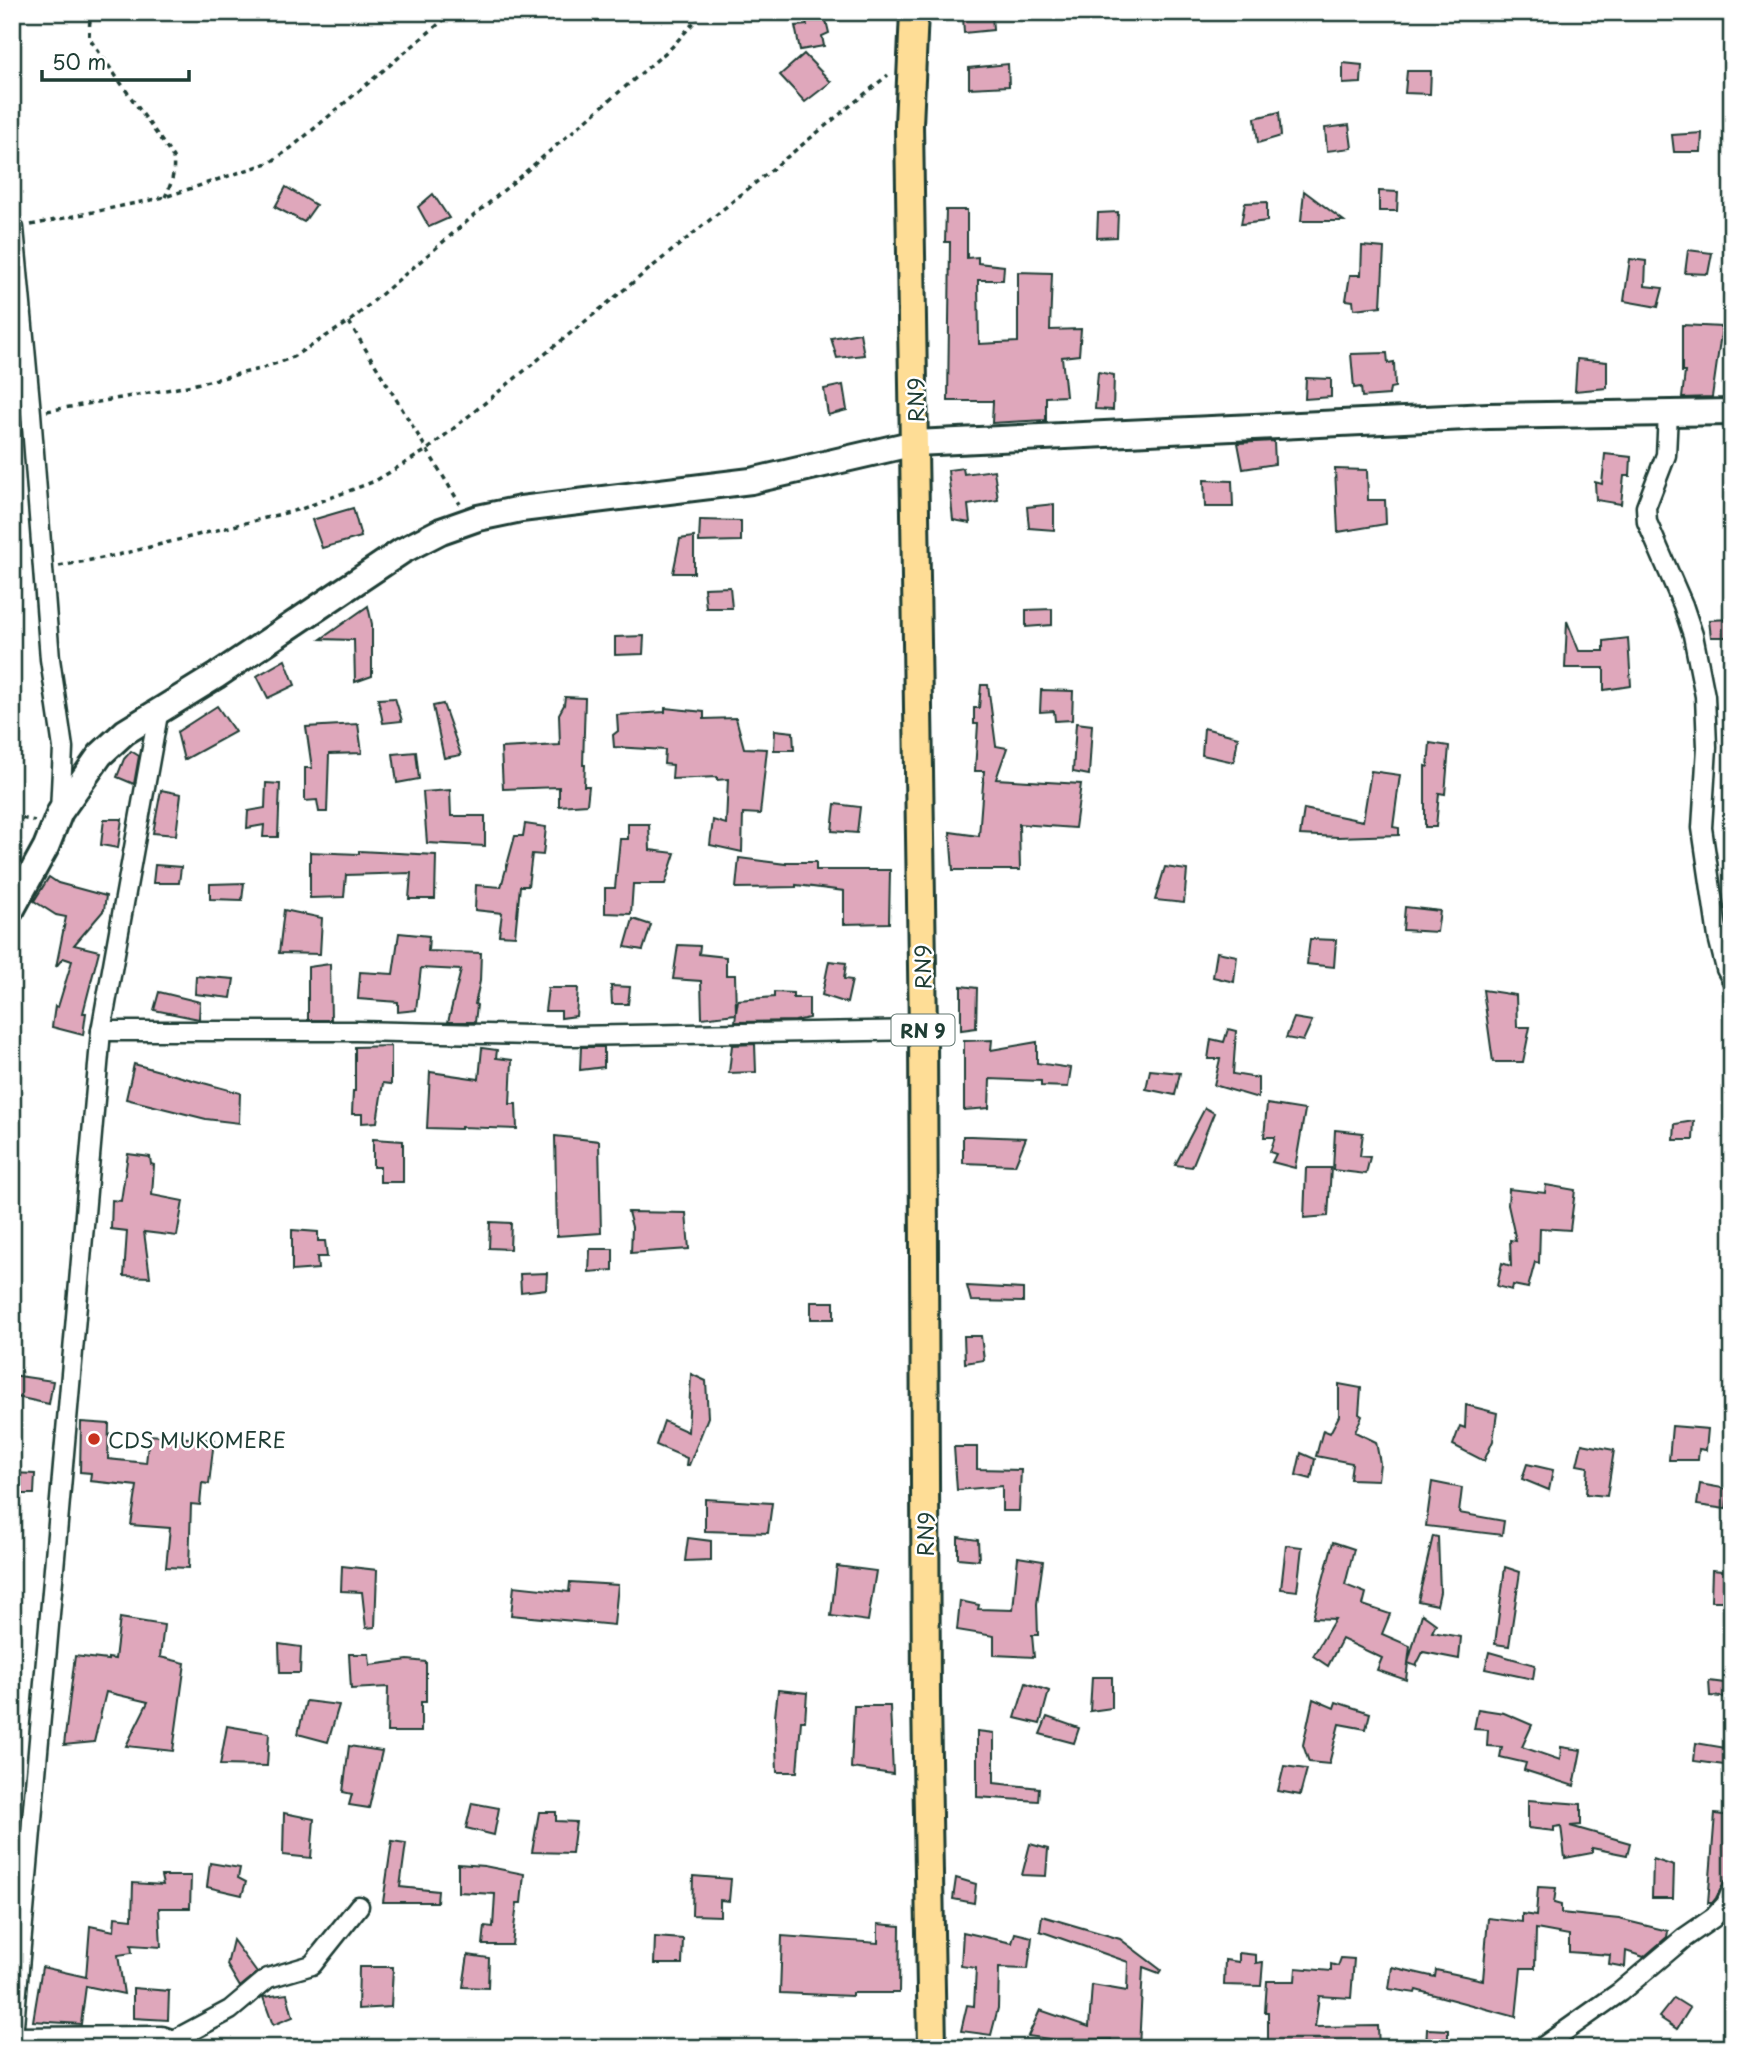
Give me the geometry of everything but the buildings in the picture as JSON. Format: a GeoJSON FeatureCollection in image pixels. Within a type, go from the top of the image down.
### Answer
{"type":"FeatureCollection","features":[{"type":"Feature","properties":{"kind":"main road","name":"RN9"},"geometry":{"type":"LineString","coordinates":[[914,12],[909,125],[923,1030],[926,1700],[932,2048]]}},
{"type":"Feature","properties":{"kind":"main road"},"geometry":{"type":"LineString","coordinates":[[12,909],[46,847],[60,812],[100,755],[125,732],[216,676],[401,551],[462,523],[521,509],[751,481],[915,443],[1489,416],[1732,412]]}},
{"type":"Feature","properties":{"kind":"street"},"geometry":{"type":"LineString","coordinates":[[14,228],[50,659],[63,748],[60,812]]}},
{"type":"Feature","properties":{"kind":"street"},"geometry":{"type":"LineString","coordinates":[[1668,413],[1665,454],[1648,500],[1647,522],[1693,635],[1705,696],[1707,728],[1702,828],[1718,937],[1726,970],[1732,980]]}},
{"type":"Feature","properties":{"kind":"street"},"geometry":{"type":"LineString","coordinates":[[159,709],[101,1031],[13,2037],[162,2036],[175,2044],[230,2010],[268,1978],[312,1965],[359,1906]]}},
{"type":"Feature","properties":{"kind":"street"},"geometry":{"type":"LineString","coordinates":[[101,1031],[343,1031],[571,1036],[923,1030]]}},
{"type":"Feature","properties":{"kind":"street"},"geometry":{"type":"LineString","coordinates":[[1541,2048],[1620,1992],[1684,1938],[1713,1918],[1726,1904],[1732,1890]]}},
{"type":"Feature","properties":{"kind":"path"},"geometry":{"type":"LineString","coordinates":[[93,12],[90,16],[89,38],[173,157],[172,183],[165,197]]}},
{"type":"Feature","properties":{"kind":"path"},"geometry":{"type":"LineString","coordinates":[[14,228],[165,197],[271,162],[453,12]]}},
{"type":"Feature","properties":{"kind":"path"},"geometry":{"type":"LineString","coordinates":[[31,413],[183,387],[260,369],[290,358],[349,322],[673,47],[696,20],[699,12]]}},
{"type":"Feature","properties":{"kind":"path"},"geometry":{"type":"LineString","coordinates":[[44,568],[118,555],[301,509],[375,481],[427,450],[912,56]]}},
{"type":"Feature","properties":{"kind":"path"},"geometry":{"type":"LineString","coordinates":[[349,322],[460,504],[462,523]]}},
{"type":"Feature","properties":{"kind":"place","name":"CDS MUKOMERE"},"geometry":{"type":"Point","coordinates":[94,1439]}}]}
